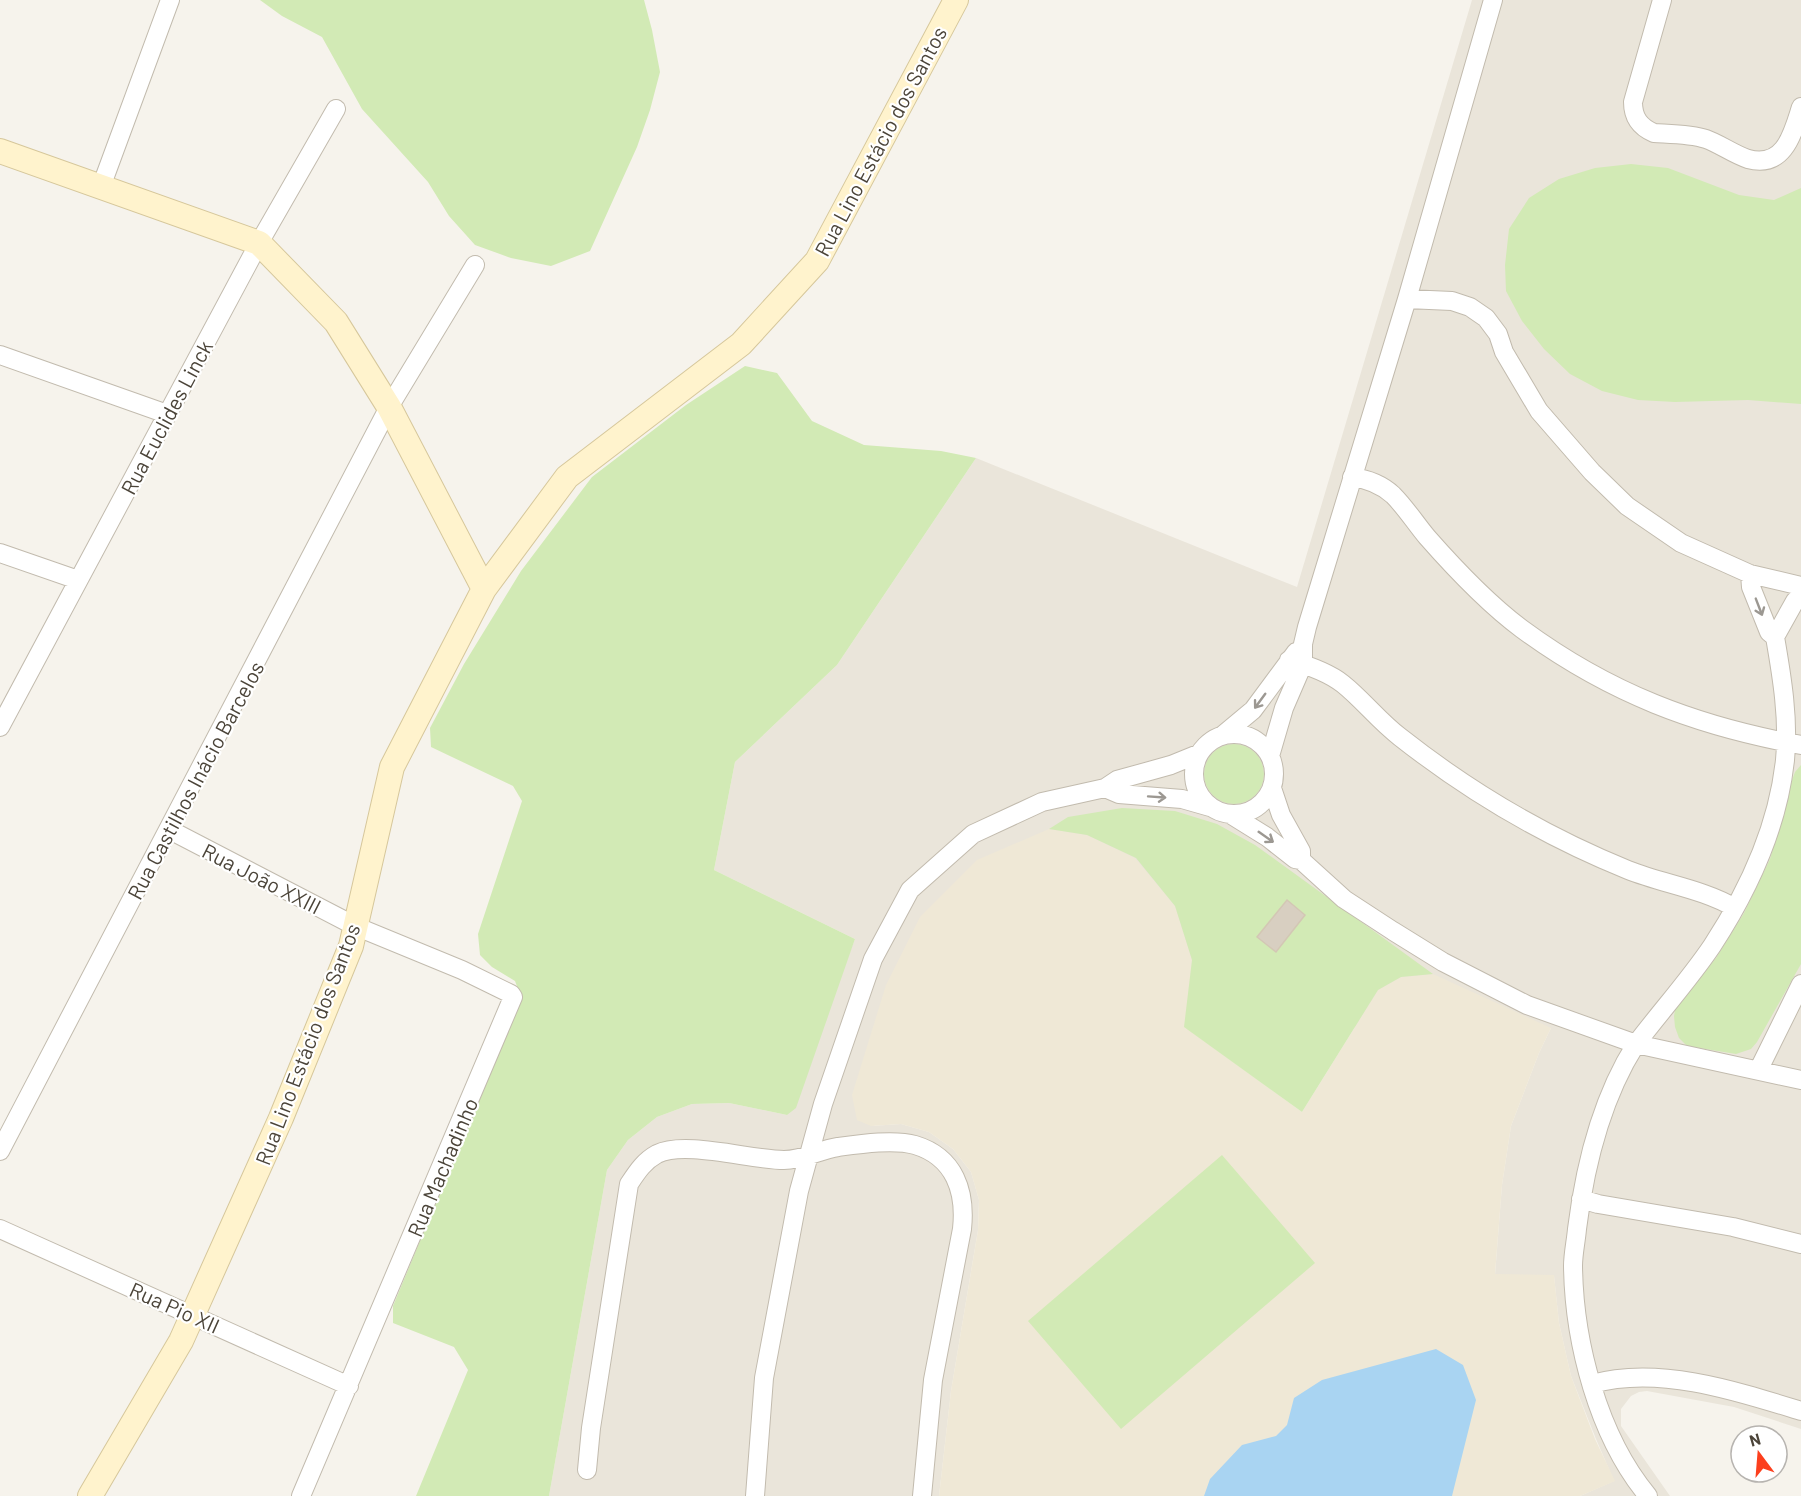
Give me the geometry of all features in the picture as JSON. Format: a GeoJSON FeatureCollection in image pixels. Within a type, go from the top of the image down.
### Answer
{"type":"FeatureCollection","features":[{"type":"Feature","properties":{"kind":"main road","name":"Rua Lino Estácio dos Santos"},"geometry":{"type":"LineString","coordinates":[[90,1496],[181,1341],[281,1118],[351,946],[392,767],[483,589],[567,477],[741,344],[817,261],[956,0]]}},
{"type":"Feature","properties":{"kind":"main road"},"geometry":{"type":"LineString","coordinates":[[0,151],[259,243],[336,322],[389,407],[483,589]]}},
{"type":"Feature","properties":{"kind":"street"},"geometry":{"type":"LineString","coordinates":[[101,187],[170,0]]}},
{"type":"Feature","properties":{"kind":"street"},"geometry":{"type":"LineString","coordinates":[[1270,756],[1296,662],[1407,299],[1493,0]]}},
{"type":"Feature","properties":{"kind":"street"},"geometry":{"type":"LineString","coordinates":[[1662,0],[1633,102],[1640,125],[1654,133],[1704,138],[1748,159],[1768,159],[1785,148],[1791,139],[1801,107]]}},
{"type":"Feature","properties":{"kind":"street","name":"Rua Euclides Linck"},"geometry":{"type":"LineString","coordinates":[[0,727],[259,243],[336,110]]}},
{"type":"Feature","properties":{"kind":"street","name":"Rua Castilhos Inácio Barcelos"},"geometry":{"type":"LineString","coordinates":[[0,1151],[170,830],[389,407],[475,265]]}},
{"type":"Feature","properties":{"kind":"street"},"geometry":{"type":"LineString","coordinates":[[1407,299],[1452,301],[1470,307],[1486,318],[1498,334],[1504,352],[1539,411],[1592,472],[1627,506],[1682,543],[1750,574],[1801,586]]}},
{"type":"Feature","properties":{"kind":"street"},"geometry":{"type":"LineString","coordinates":[[0,355],[167,414]]}},
{"type":"Feature","properties":{"kind":"street"},"geometry":{"type":"LineString","coordinates":[[1352,477],[1370,480],[1392,495],[1478,592],[1521,628],[1576,666],[1651,704],[1729,730],[1793,743]]}},
{"type":"Feature","properties":{"kind":"street"},"geometry":{"type":"LineString","coordinates":[[0,553],[78,580]]}},
{"type":"Feature","properties":{"kind":"street"},"geometry":{"type":"LineString","coordinates":[[1750,574],[1752,587],[1769,632],[1775,637]]}},
{"type":"Feature","properties":{"kind":"street"},"geometry":{"type":"LineString","coordinates":[[1640,1492],[1611,1435],[1592,1384],[1578,1328],[1573,1264],[1581,1199],[1598,1124],[1626,1059],[1710,948],[1735,908],[1760,856],[1778,804],[1785,760],[1793,743],[1775,637],[1795,601],[1801,595]]}},
{"type":"Feature","properties":{"kind":"street"},"geometry":{"type":"LineString","coordinates":[[1222,735],[1253,710],[1296,662]]}},
{"type":"Feature","properties":{"kind":"street"},"geometry":{"type":"LineString","coordinates":[[1296,662],[1342,683],[1398,736],[1467,787],[1511,815],[1629,870],[1721,900],[1735,908]]}},
{"type":"Feature","properties":{"kind":"street"},"geometry":{"type":"LineString","coordinates":[[1210,807],[1203,800],[1194,783],[1198,754],[1212,739],[1234,733],[1245,735],[1264,747],[1270,756],[1274,777],[1272,788],[1260,805],[1251,811],[1230,814]]}},
{"type":"Feature","properties":{"kind":"street"},"geometry":{"type":"LineString","coordinates":[[755,1496],[764,1378],[799,1191],[823,1104],[873,959],[910,890],[973,834],[1042,802],[1105,788],[1117,780],[1171,765],[1198,754]]}},
{"type":"Feature","properties":{"kind":"street"},"geometry":{"type":"LineString","coordinates":[[1105,788],[1119,794],[1182,799],[1230,814],[1267,837],[1295,859],[1301,860],[1344,899],[1443,962],[1527,1005],[1636,1044],[1801,1080]]}},
{"type":"Feature","properties":{"kind":"street"},"geometry":{"type":"LineString","coordinates":[[1272,788],[1281,815],[1300,851],[1301,860]]}},
{"type":"Feature","properties":{"kind":"street","name":"Rua João XXIII"},"geometry":{"type":"LineString","coordinates":[[170,830],[355,926]]}},
{"type":"Feature","properties":{"kind":"street","name":"Rua Machadinho"},"geometry":{"type":"LineString","coordinates":[[301,1496],[513,1000],[511,994],[462,970],[355,926]]}},
{"type":"Feature","properties":{"kind":"street"},"geometry":{"type":"LineString","coordinates":[[1759,1069],[1801,984]]}},
{"type":"Feature","properties":{"kind":"street"},"geometry":{"type":"LineString","coordinates":[[587,1470],[591,1428],[629,1184],[640,1167],[657,1155],[676,1148],[785,1160],[835,1148],[895,1142],[916,1145],[935,1155],[950,1169],[960,1187],[964,1208],[933,1380],[922,1496]]}},
{"type":"Feature","properties":{"kind":"street"},"geometry":{"type":"LineString","coordinates":[[1581,1199],[1598,1204],[1733,1227],[1801,1244]]}},
{"type":"Feature","properties":{"kind":"street","name":"Rua Pio XII"},"geometry":{"type":"LineString","coordinates":[[0,1228],[349,1386]]}},
{"type":"Feature","properties":{"kind":"street"},"geometry":{"type":"LineString","coordinates":[[1592,1384],[1610,1378],[1655,1376],[1743,1393],[1801,1411]]}},
{"type":"Feature","properties":{"kind":"shaded area"},"geometry":{"type":"Polygon","coordinates":[[[1472,0],[1801,0],[1801,1429],[1734,1407],[1647,1391],[1639,1392],[1631,1396],[1621,1409],[1621,1426],[1670,1496],[1580,1496],[1614,1481],[1571,1376],[1559,1323],[1554,1276],[1495,1275],[1502,1185],[1511,1126],[1551,1028],[1184,1027],[871,1126],[901,1124],[929,1132],[953,1149],[971,1172],[979,1200],[978,1230],[951,1391],[939,1496],[549,1496],[607,1170],[628,1140],[657,1117],[692,1104],[729,1103],[787,1115],[855,939],[714,870],[735,762],[837,665],[976,458],[1297,587],[1472,0]]]}},
{"type":"Feature","properties":{"kind":"shaded area"},"geometry":{"type":"Polygon","coordinates":[[[1049,829],[1087,835],[1135,858],[1175,906],[1192,960],[1185,1027],[1302,1112],[1378,990],[1401,977],[1433,974],[1551,1028],[1511,1126],[1502,1185],[1495,1274],[1554,1275],[1559,1323],[1571,1376],[1595,1439],[1615,1481],[1580,1496],[939,1496],[951,1391],[978,1230],[979,1200],[971,1172],[953,1149],[929,1132],[901,1124],[871,1126],[857,1120],[852,1095],[886,985],[920,917],[977,860],[1049,829]]]}},
{"type":"Feature","properties":{"kind":"green space"},"geometry":{"type":"Polygon","coordinates":[[[260,0],[644,0],[660,72],[637,147],[590,251],[551,266],[511,258],[475,245],[449,216],[428,182],[362,109],[322,37],[282,16],[260,0]]]}},
{"type":"Feature","properties":{"kind":"green space"},"geometry":{"type":"Polygon","coordinates":[[[1631,164],[1668,168],[1739,195],[1774,200],[1801,188],[1801,404],[1748,400],[1675,402],[1638,400],[1602,391],[1570,374],[1544,349],[1522,321],[1506,291],[1505,265],[1509,229],[1529,198],[1559,179],[1595,168],[1631,164]]]}},
{"type":"Feature","properties":{"kind":"green space"},"geometry":{"type":"Polygon","coordinates":[[[745,366],[777,373],[812,421],[864,445],[941,451],[976,458],[837,665],[735,762],[714,870],[855,939],[796,1108],[787,1115],[729,1103],[692,1104],[657,1117],[628,1140],[607,1170],[549,1496],[416,1496],[468,1370],[454,1347],[393,1323],[393,1306],[521,997],[515,981],[492,967],[480,955],[478,934],[522,801],[513,786],[431,747],[430,728],[464,664],[521,571],[592,477],[686,405],[745,366]]]}},
{"type":"Feature","properties":{"kind":"green space"},"geometry":{"type":"Polygon","coordinates":[[[1234,744],[1251,749],[1259,757],[1264,774],[1259,791],[1251,799],[1234,804],[1217,799],[1209,791],[1204,774],[1209,757],[1217,749],[1234,744]]]}},
{"type":"Feature","properties":{"kind":"green space"},"geometry":{"type":"Polygon","coordinates":[[[1801,765],[1801,964],[1751,1049],[1736,1054],[1687,1046],[1679,1038],[1675,1027],[1676,1005],[1716,958],[1744,913],[1770,859],[1792,780],[1801,765]]]}},
{"type":"Feature","properties":{"kind":"green space"},"geometry":{"type":"Polygon","coordinates":[[[1122,808],[1175,811],[1217,824],[1255,845],[1433,974],[1401,977],[1378,990],[1302,1112],[1184,1027],[1192,960],[1175,906],[1136,858],[1087,835],[1049,829],[1068,817],[1122,808]]]}},
{"type":"Feature","properties":{"kind":"green space"},"geometry":{"type":"Polygon","coordinates":[[[1222,1155],[1315,1263],[1121,1429],[1028,1321],[1222,1155]]]}},
{"type":"Feature","properties":{"kind":"water"},"geometry":{"type":"Polygon","coordinates":[[[1436,1349],[1463,1365],[1476,1400],[1452,1496],[1204,1496],[1210,1479],[1242,1445],[1276,1436],[1287,1425],[1294,1398],[1322,1380],[1436,1349]]]}},
{"type":"Feature","properties":{"kind":"building"},"geometry":{"type":"Polygon","coordinates":[[[1287,900],[1305,915],[1276,952],[1257,937],[1287,900]]]}}]}
